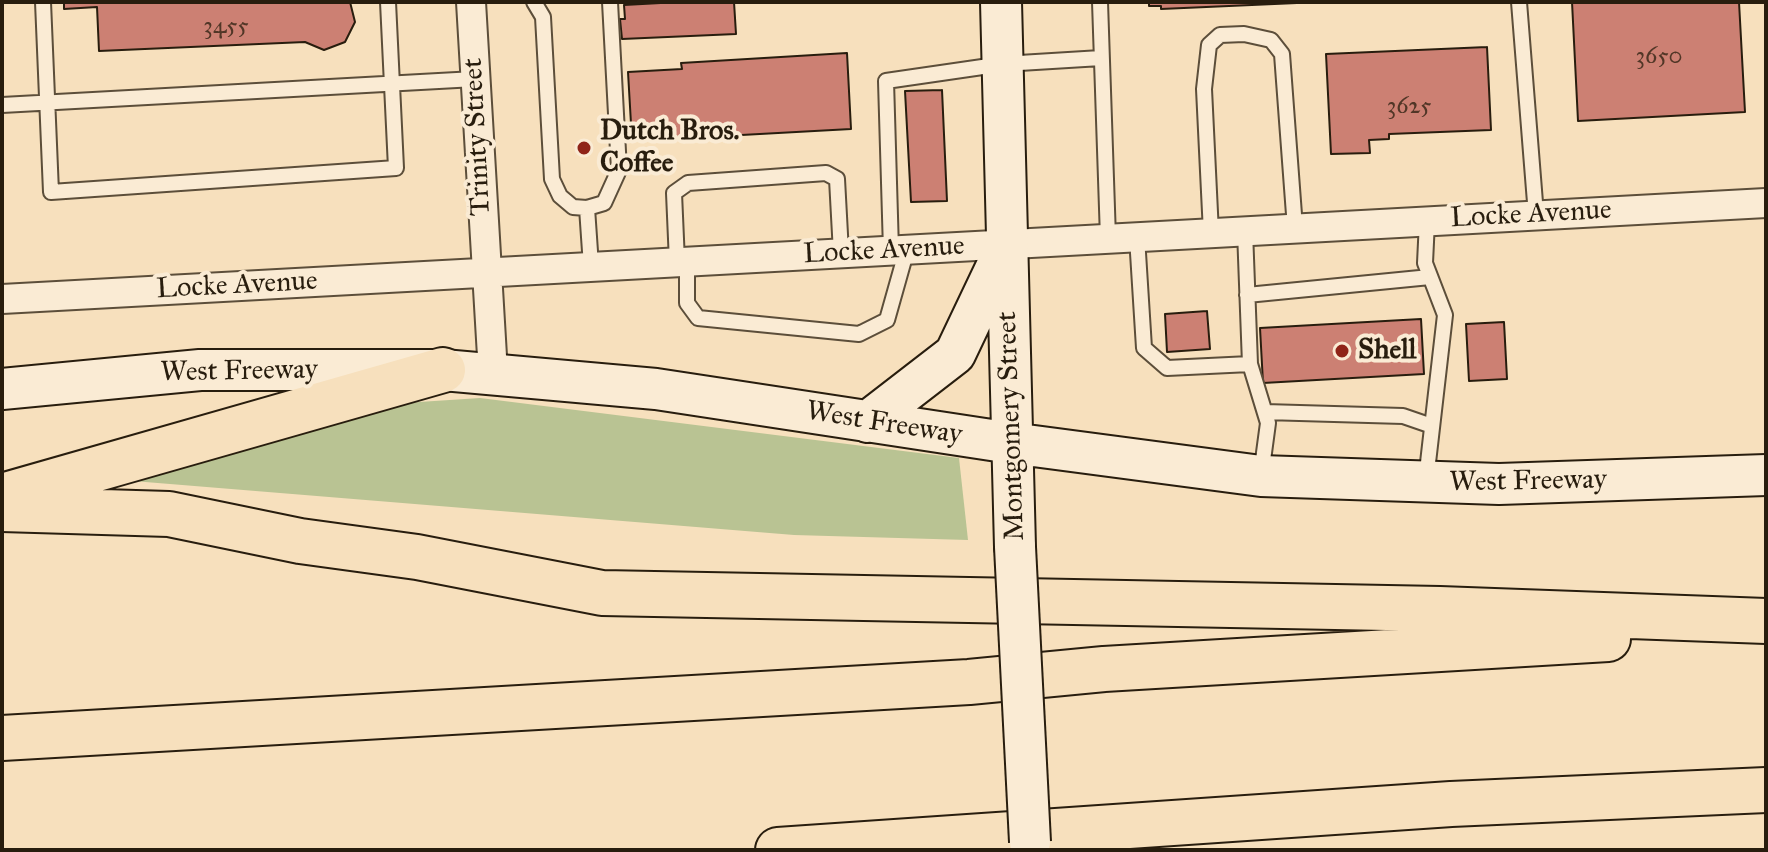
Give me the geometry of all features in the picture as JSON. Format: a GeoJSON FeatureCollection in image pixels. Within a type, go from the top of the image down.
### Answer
{"type":"FeatureCollection","features":[{"type":"Feature","properties":{"kind":"highway"},"geometry":{"type":"LineString","coordinates":[[2,496],[443,370]]}},
{"type":"Feature","properties":{"kind":"highway"},"geometry":{"type":"LineString","coordinates":[[2,509],[169,514],[300,541],[417,557],[602,593],[1440,609],[1766,621]]}},
{"type":"Feature","properties":{"kind":"highway"},"geometry":{"type":"LineString","coordinates":[[2,738],[969,682],[1104,669],[1766,630]]}},
{"type":"Feature","properties":{"kind":"highway"},"geometry":{"type":"LineString","coordinates":[[778,850],[1451,804],[1766,790]]}},
{"type":"Feature","properties":{"kind":"main road","name":"Montgomery Street"},"geometry":{"type":"LineString","coordinates":[[1001,2],[1011,443],[1031,850]]}},
{"type":"Feature","properties":{"kind":"main road"},"geometry":{"type":"LineString","coordinates":[[867,422],[955,354],[1008,244]]}},
{"type":"Feature","properties":{"kind":"main road","name":"West Freeway"},"geometry":{"type":"LineString","coordinates":[[2,389],[200,370],[443,370],[656,389],[1011,443],[1261,476],[1426,483],[1766,475]]}},
{"type":"Feature","properties":{"kind":"street","name":"Trinity Street"},"geometry":{"type":"LineString","coordinates":[[471,2],[493,373]]}},
{"type":"Feature","properties":{"kind":"street","name":"Locke Avenue"},"geometry":{"type":"LineString","coordinates":[[2,299],[1766,203]]}},
{"type":"Feature","properties":{"kind":"lane"},"geometry":{"type":"LineString","coordinates":[[43,2],[51,192],[396,168],[388,2]]}},
{"type":"Feature","properties":{"kind":"lane"},"geometry":{"type":"LineString","coordinates":[[534,2],[543,17]]}},
{"type":"Feature","properties":{"kind":"lane"},"geometry":{"type":"LineString","coordinates":[[549,2],[543,17],[552,179],[560,196],[573,207],[587,208],[604,203],[619,170],[610,2]]}},
{"type":"Feature","properties":{"kind":"lane"},"geometry":{"type":"LineString","coordinates":[[1100,2],[1108,238]]}},
{"type":"Feature","properties":{"kind":"lane"},"geometry":{"type":"LineString","coordinates":[[1519,2],[1536,215]]}},
{"type":"Feature","properties":{"kind":"lane"},"geometry":{"type":"LineString","coordinates":[[1211,233],[1204,89],[1209,45],[1220,35],[1244,34],[1271,40],[1282,54],[1295,228]]}},
{"type":"Feature","properties":{"kind":"lane"},"geometry":{"type":"LineString","coordinates":[[841,253],[837,179],[826,173],[688,183],[674,193],[687,303],[698,318],[859,334],[887,320],[899,250],[886,81],[1003,64],[1101,58]]}},
{"type":"Feature","properties":{"kind":"lane"},"geometry":{"type":"LineString","coordinates":[[2,105],[475,79]]}},
{"type":"Feature","properties":{"kind":"lane"},"geometry":{"type":"LineString","coordinates":[[587,208],[591,266]]}},
{"type":"Feature","properties":{"kind":"lane"},"geometry":{"type":"LineString","coordinates":[[1426,483],[1445,315],[1425,263],[1427,221]]}},
{"type":"Feature","properties":{"kind":"lane"},"geometry":{"type":"LineString","coordinates":[[1245,231],[1250,364],[1268,423],[1261,476]]}},
{"type":"Feature","properties":{"kind":"lane"},"geometry":{"type":"LineString","coordinates":[[1137,237],[1144,348],[1167,368],[1250,364]]}},
{"type":"Feature","properties":{"kind":"lane"},"geometry":{"type":"LineString","coordinates":[[1247,295],[1430,277]]}},
{"type":"Feature","properties":{"kind":"lane"},"geometry":{"type":"LineString","coordinates":[[1265,412],[1403,416],[1432,426]]}},
{"type":"Feature","properties":{"kind":"green space"},"geometry":{"type":"Polygon","coordinates":[[[480,398],[959,458],[968,540],[794,535],[121,480],[404,403],[480,398]]]}},
{"type":"Feature","properties":{"kind":"building"},"geometry":{"type":"Polygon","coordinates":[[[64,2],[350,2],[355,22],[345,42],[324,50],[305,42],[99,51],[97,7],[64,9],[64,2]]]}},
{"type":"Feature","properties":{"kind":"building"},"geometry":{"type":"Polygon","coordinates":[[[734,2],[736,34],[622,39],[620,19],[625,19],[624,5],[734,2]]]}},
{"type":"Feature","properties":{"kind":"building"},"geometry":{"type":"Polygon","coordinates":[[[1297,2],[1161,9],[1161,6],[1149,6],[1149,3],[1297,2]]]}},
{"type":"Feature","properties":{"kind":"building"},"geometry":{"type":"Polygon","coordinates":[[[1572,2],[1739,2],[1745,112],[1578,121],[1572,2]]]}},
{"type":"Feature","properties":{"kind":"building"},"geometry":{"type":"Polygon","coordinates":[[[1487,47],[1491,130],[1389,134],[1389,139],[1369,140],[1370,153],[1331,154],[1326,54],[1487,47]]]}},
{"type":"Feature","properties":{"kind":"building"},"geometry":{"type":"Polygon","coordinates":[[[847,53],[851,129],[632,141],[628,72],[682,69],[681,63],[847,53]]]}},
{"type":"Feature","properties":{"kind":"building"},"geometry":{"type":"Polygon","coordinates":[[[942,90],[947,201],[911,202],[905,91],[942,90]]]}},
{"type":"Feature","properties":{"kind":"building"},"geometry":{"type":"Polygon","coordinates":[[[1207,311],[1210,349],[1167,352],[1165,314],[1207,311]]]}},
{"type":"Feature","properties":{"kind":"building","name":"Shell"},"geometry":{"type":"Polygon","coordinates":[[[1421,319],[1424,374],[1263,383],[1260,328],[1421,319]]]}},
{"type":"Feature","properties":{"kind":"building"},"geometry":{"type":"Polygon","coordinates":[[[1504,322],[1507,379],[1469,381],[1466,324],[1504,322]]]}},
{"type":"Feature","properties":{"kind":"place","name":"Dutch Bros. Coffee"},"geometry":{"type":"Point","coordinates":[584,148]}},
{"type":"Feature","properties":{"kind":"place","name":"Shell"},"geometry":{"type":"Point","coordinates":[1342,351]}}]}
